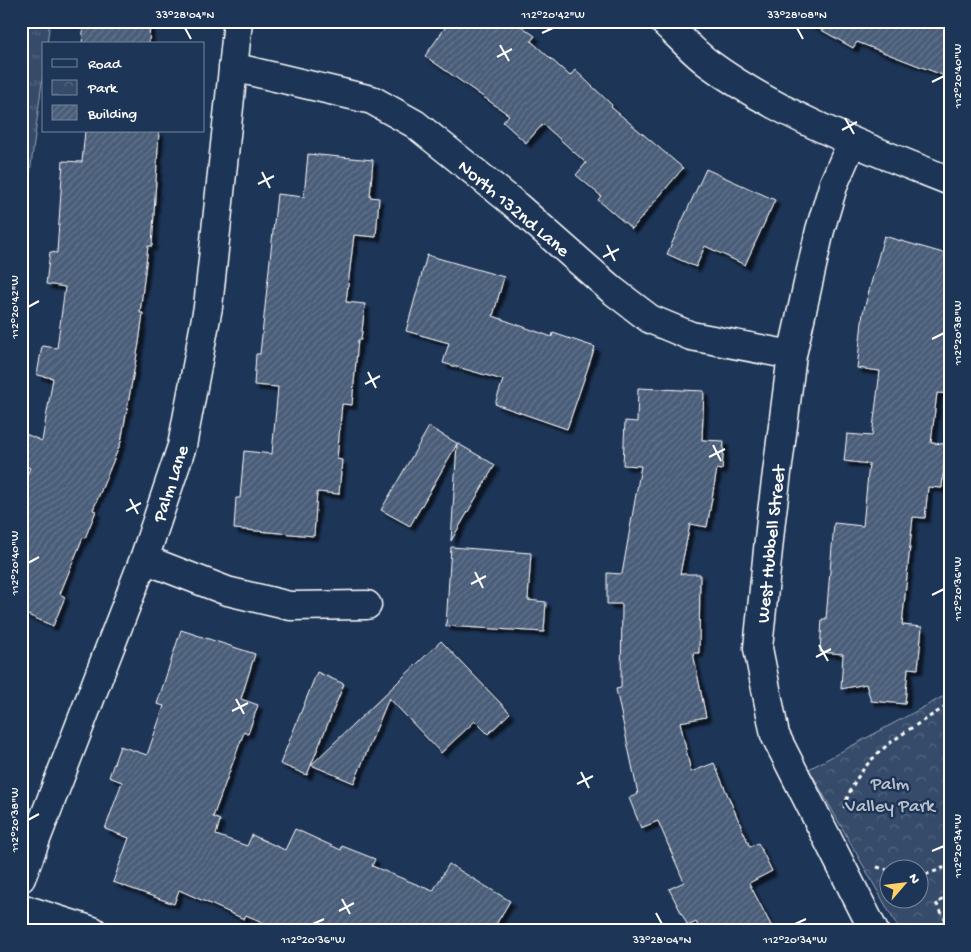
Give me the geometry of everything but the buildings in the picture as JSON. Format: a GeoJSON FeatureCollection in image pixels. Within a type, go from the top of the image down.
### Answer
{"type":"FeatureCollection","features":[{"type":"Feature","properties":{"kind":"street","name":"Palm Lane"},"geometry":{"type":"LineString","coordinates":[[21,878],[144,559],[182,446],[208,307],[238,21]]}},
{"type":"Feature","properties":{"kind":"street"},"geometry":{"type":"LineString","coordinates":[[664,21],[706,62],[752,93],[852,142],[950,181]]}},
{"type":"Feature","properties":{"kind":"street","name":"North 132nd Lane"},"geometry":{"type":"LineString","coordinates":[[232,67],[372,100],[415,124],[510,201],[612,290],[650,319],[691,336],[792,355]]}},
{"type":"Feature","properties":{"kind":"street","name":"West Hubbell Street"},"geometry":{"type":"LineString","coordinates":[[852,142],[834,183],[820,230],[792,355],[771,520],[758,648],[775,735],[874,931]]}},
{"type":"Feature","properties":{"kind":"street"},"geometry":{"type":"LineString","coordinates":[[144,559],[227,591],[290,606],[367,605]]}},
{"type":"Feature","properties":{"kind":"street"},"geometry":{"type":"LineString","coordinates":[[21,908],[93,931]]}},
{"type":"Feature","properties":{"kind":"path"},"geometry":{"type":"LineString","coordinates":[[842,816],[849,791],[862,770],[874,756],[898,737],[950,704]]}},
{"type":"Feature","properties":{"kind":"path"},"geometry":{"type":"LineString","coordinates":[[928,873],[940,870],[950,864]]}},
{"type":"Feature","properties":{"kind":"path"},"geometry":{"type":"LineString","coordinates":[[950,896],[936,903],[950,927]]}},
{"type":"Feature","properties":{"kind":"green space"},"geometry":{"type":"Polygon","coordinates":[[[21,21],[50,21],[47,42],[42,42],[42,82],[21,241],[21,21]]]}},
{"type":"Feature","properties":{"kind":"green space","name":"Palm Valley Park"},"geometry":{"type":"Polygon","coordinates":[[[950,668],[950,931],[900,931],[888,910],[928,910],[928,860],[878,860],[878,892],[809,769],[946,695],[950,668]]]}}]}
